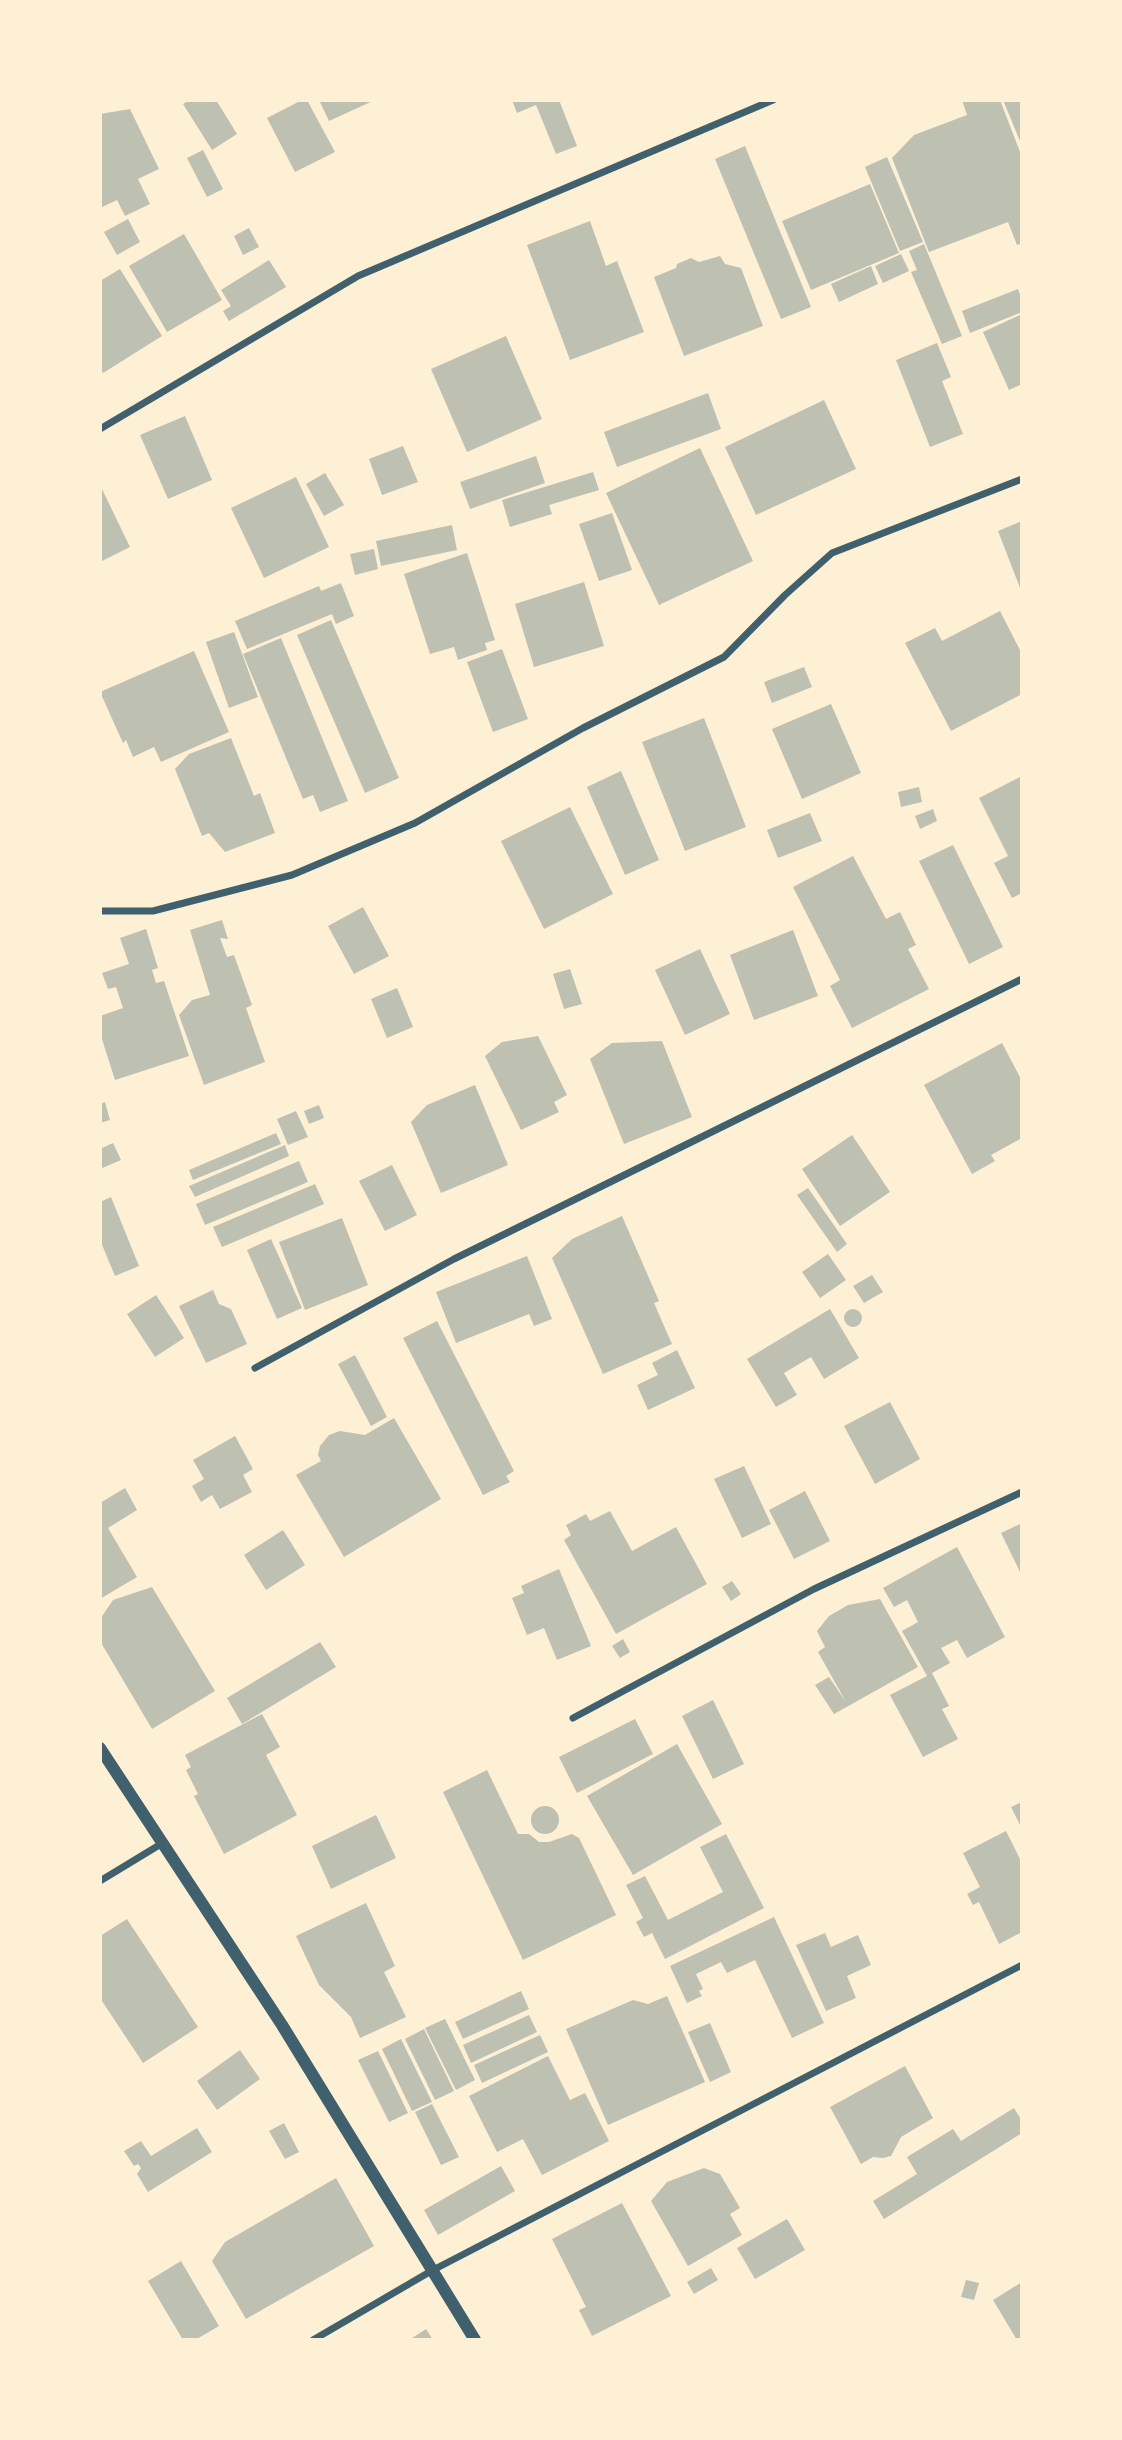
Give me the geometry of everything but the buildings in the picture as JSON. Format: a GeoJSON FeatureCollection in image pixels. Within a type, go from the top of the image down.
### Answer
{"type":"FeatureCollection","features":[{"type":"Feature","properties":{"kind":"street"},"geometry":{"type":"LineString","coordinates":[[100,429],[358,276],[773,100]]}},
{"type":"Feature","properties":{"kind":"street"},"geometry":{"type":"LineString","coordinates":[[100,911],[153,911],[292,875],[415,823],[583,728],[724,657],[785,595],[832,553],[1022,480]]}},
{"type":"Feature","properties":{"kind":"street"},"geometry":{"type":"LineString","coordinates":[[254,1368],[454,1259],[1022,979]]}},
{"type":"Feature","properties":{"kind":"street"},"geometry":{"type":"LineString","coordinates":[[573,1718],[814,1589],[1022,1492]]}},
{"type":"Feature","properties":{"kind":"street"},"geometry":{"type":"LineString","coordinates":[[100,1748],[282,2025],[475,2340]]}},
{"type":"Feature","properties":{"kind":"street"},"geometry":{"type":"LineString","coordinates":[[100,1881],[161,1844]]}},
{"type":"Feature","properties":{"kind":"street"},"geometry":{"type":"LineString","coordinates":[[313,2340],[433,2270],[1022,1965]]}}]}
